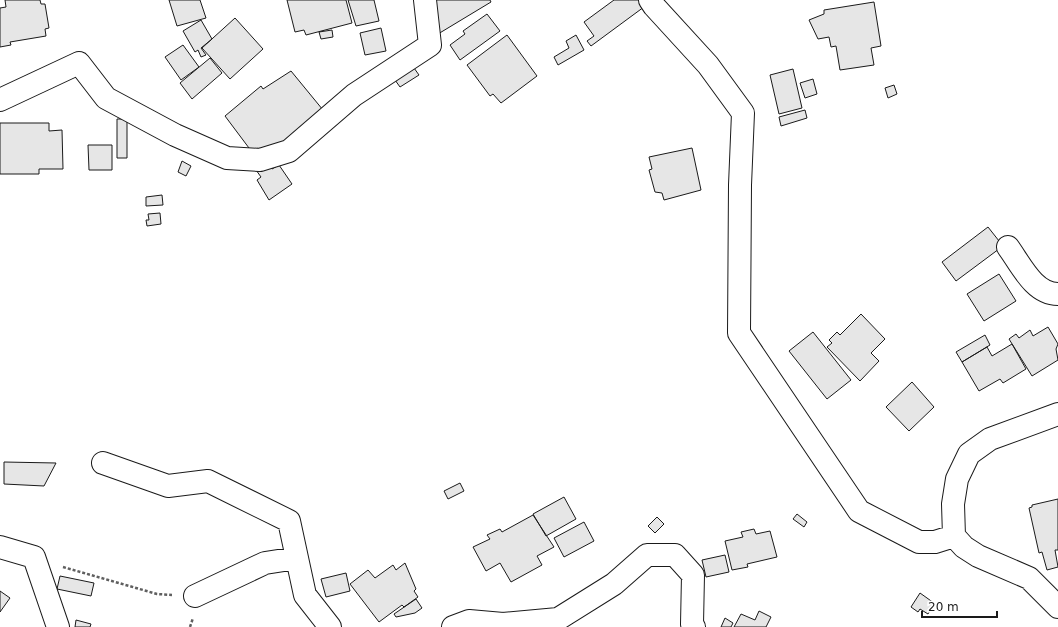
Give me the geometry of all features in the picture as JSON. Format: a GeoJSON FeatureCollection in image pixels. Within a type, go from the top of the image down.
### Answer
{"type":"FeatureCollection","features":[{"type":"Feature","properties":{"kind":"street"},"geometry":{"type":"LineString","coordinates":[[0,100],[79,63],[106,98],[176,135],[227,158],[260,160],[289,151],[354,95],[430,45],[425,0]]}},
{"type":"Feature","properties":{"kind":"street"},"geometry":{"type":"LineString","coordinates":[[650,0],[708,65],[743,113],[740,185],[739,333],[859,512],[919,542],[935,542],[954,536]]}},
{"type":"Feature","properties":{"kind":"street"},"geometry":{"type":"LineString","coordinates":[[1008,247],[1038,287],[1052,294],[1058,294]]}},
{"type":"Feature","properties":{"kind":"street"},"geometry":{"type":"LineString","coordinates":[[1058,414],[990,439],[969,454],[957,479],[953,504],[954,536],[978,556],[1029,578],[1058,606]]}},
{"type":"Feature","properties":{"kind":"street"},"geometry":{"type":"LineString","coordinates":[[104,463],[168,486],[208,480],[289,521],[305,595],[330,627]]}},
{"type":"Feature","properties":{"kind":"street"},"geometry":{"type":"LineString","coordinates":[[0,547],[34,558],[58,627]]}},
{"type":"Feature","properties":{"kind":"street"},"geometry":{"type":"LineString","coordinates":[[453,627],[469,621],[503,624],[558,618],[614,584],[647,555],[675,555],[693,575],[692,624],[694,627]]}},
{"type":"Feature","properties":{"kind":"street"},"geometry":{"type":"LineString","coordinates":[[195,596],[265,563],[297,558]]}},
{"type":"Feature","properties":{"kind":"path"},"geometry":{"type":"LineString","coordinates":[[34,558],[157,594],[195,596]]}},
{"type":"Feature","properties":{"kind":"building"},"geometry":{"type":"Polygon","coordinates":[[[5,0],[40,0],[41,4],[45,4],[49,28],[45,29],[46,36],[10,42],[11,45],[0,47],[0,8],[6,7],[5,0]]]}},
{"type":"Feature","properties":{"kind":"building"},"geometry":{"type":"Polygon","coordinates":[[[169,0],[200,0],[206,18],[177,26],[169,0]]]}},
{"type":"Feature","properties":{"kind":"building"},"geometry":{"type":"Polygon","coordinates":[[[287,0],[346,0],[352,23],[306,35],[304,30],[295,32],[287,0]]]}},
{"type":"Feature","properties":{"kind":"building"},"geometry":{"type":"Polygon","coordinates":[[[348,0],[374,0],[379,21],[356,26],[348,0]]]}},
{"type":"Feature","properties":{"kind":"building"},"geometry":{"type":"Polygon","coordinates":[[[433,0],[490,0],[491,2],[438,34],[433,0]]]}},
{"type":"Feature","properties":{"kind":"building"},"geometry":{"type":"Polygon","coordinates":[[[614,0],[645,0],[648,4],[591,46],[587,41],[594,36],[584,22],[614,0]]]}},
{"type":"Feature","properties":{"kind":"building"},"geometry":{"type":"Polygon","coordinates":[[[874,2],[881,46],[871,48],[874,65],[840,70],[836,46],[831,47],[829,37],[818,39],[809,20],[824,14],[824,10],[874,2]]]}},
{"type":"Feature","properties":{"kind":"building"},"geometry":{"type":"Polygon","coordinates":[[[487,14],[500,31],[460,60],[450,45],[465,34],[463,31],[487,14]]]}},
{"type":"Feature","properties":{"kind":"building"},"geometry":{"type":"Polygon","coordinates":[[[235,18],[263,49],[230,79],[202,48],[235,18]]]}},
{"type":"Feature","properties":{"kind":"building"},"geometry":{"type":"Polygon","coordinates":[[[201,20],[212,39],[201,48],[206,55],[201,57],[198,50],[195,52],[183,31],[201,20]]]}},
{"type":"Feature","properties":{"kind":"building"},"geometry":{"type":"Polygon","coordinates":[[[381,28],[386,51],[365,55],[360,33],[381,28]]]}},
{"type":"Feature","properties":{"kind":"building"},"geometry":{"type":"Polygon","coordinates":[[[332,30],[333,37],[321,39],[319,32],[332,30]]]}},
{"type":"Feature","properties":{"kind":"building"},"geometry":{"type":"Polygon","coordinates":[[[507,35],[537,76],[501,103],[493,94],[490,96],[467,65],[507,35]]]}},
{"type":"Feature","properties":{"kind":"building"},"geometry":{"type":"Polygon","coordinates":[[[576,35],[584,50],[558,65],[554,57],[569,48],[566,41],[576,35]]]}},
{"type":"Feature","properties":{"kind":"building"},"geometry":{"type":"Polygon","coordinates":[[[183,45],[199,67],[181,80],[165,57],[183,45]]]}},
{"type":"Feature","properties":{"kind":"building"},"geometry":{"type":"Polygon","coordinates":[[[210,58],[222,73],[192,99],[180,83],[210,58]]]}},
{"type":"Feature","properties":{"kind":"building"},"geometry":{"type":"Polygon","coordinates":[[[414,68],[419,75],[400,87],[395,80],[414,68]]]}},
{"type":"Feature","properties":{"kind":"building"},"geometry":{"type":"Polygon","coordinates":[[[793,69],[802,108],[779,114],[770,75],[793,69]]]}},
{"type":"Feature","properties":{"kind":"building"},"geometry":{"type":"Polygon","coordinates":[[[291,71],[323,110],[275,150],[261,153],[258,148],[252,152],[225,116],[261,86],[263,89],[291,71]]]}},
{"type":"Feature","properties":{"kind":"building"},"geometry":{"type":"Polygon","coordinates":[[[813,79],[817,94],[805,98],[800,83],[813,79]]]}},
{"type":"Feature","properties":{"kind":"building"},"geometry":{"type":"Polygon","coordinates":[[[894,85],[897,94],[888,98],[885,88],[894,85]]]}},
{"type":"Feature","properties":{"kind":"building"},"geometry":{"type":"Polygon","coordinates":[[[805,110],[807,118],[781,126],[779,117],[805,110]]]}},
{"type":"Feature","properties":{"kind":"building"},"geometry":{"type":"Polygon","coordinates":[[[117,119],[127,119],[127,158],[117,158],[117,119]]]}},
{"type":"Feature","properties":{"kind":"building"},"geometry":{"type":"Polygon","coordinates":[[[0,123],[49,123],[49,131],[62,130],[63,169],[39,169],[39,174],[0,174],[0,123]]]}},
{"type":"Feature","properties":{"kind":"building"},"geometry":{"type":"Polygon","coordinates":[[[88,145],[112,145],[112,170],[89,170],[88,145]]]}},
{"type":"Feature","properties":{"kind":"building"},"geometry":{"type":"Polygon","coordinates":[[[692,148],[701,190],[664,200],[662,193],[655,192],[649,170],[652,169],[649,157],[692,148]]]}},
{"type":"Feature","properties":{"kind":"building"},"geometry":{"type":"Polygon","coordinates":[[[182,161],[191,166],[186,176],[178,172],[182,161]]]}},
{"type":"Feature","properties":{"kind":"building"},"geometry":{"type":"Polygon","coordinates":[[[268,162],[272,169],[279,165],[292,184],[269,200],[257,180],[261,177],[256,170],[268,162]]]}},
{"type":"Feature","properties":{"kind":"building"},"geometry":{"type":"Polygon","coordinates":[[[162,195],[163,205],[146,206],[146,197],[162,195]]]}},
{"type":"Feature","properties":{"kind":"building"},"geometry":{"type":"Polygon","coordinates":[[[160,213],[161,224],[147,226],[146,220],[149,220],[148,214],[160,213]]]}},
{"type":"Feature","properties":{"kind":"building"},"geometry":{"type":"Polygon","coordinates":[[[988,227],[1003,246],[956,281],[942,262],[988,227]]]}},
{"type":"Feature","properties":{"kind":"building"},"geometry":{"type":"Polygon","coordinates":[[[999,274],[1016,301],[984,321],[967,294],[999,274]]]}},
{"type":"Feature","properties":{"kind":"building"},"geometry":{"type":"Polygon","coordinates":[[[861,314],[885,339],[871,353],[879,361],[860,381],[827,347],[832,343],[829,340],[837,332],[840,335],[861,314]]]}},
{"type":"Feature","properties":{"kind":"building"},"geometry":{"type":"Polygon","coordinates":[[[1048,327],[1058,344],[1056,349],[1058,360],[1032,376],[1009,339],[1016,334],[1019,338],[1030,330],[1033,336],[1048,327]]]}},
{"type":"Feature","properties":{"kind":"building"},"geometry":{"type":"Polygon","coordinates":[[[813,332],[851,380],[827,399],[789,351],[813,332]]]}},
{"type":"Feature","properties":{"kind":"building"},"geometry":{"type":"Polygon","coordinates":[[[985,335],[990,345],[962,362],[956,352],[985,335]]]}},
{"type":"Feature","properties":{"kind":"building"},"geometry":{"type":"Polygon","coordinates":[[[1012,344],[1026,369],[1003,383],[1000,379],[979,391],[962,362],[987,347],[992,356],[1012,344]]]}},
{"type":"Feature","properties":{"kind":"building"},"geometry":{"type":"Polygon","coordinates":[[[912,382],[934,407],[909,431],[886,407],[912,382]]]}},
{"type":"Feature","properties":{"kind":"building"},"geometry":{"type":"Polygon","coordinates":[[[4,462],[56,463],[44,486],[4,484],[4,462]]]}},
{"type":"Feature","properties":{"kind":"building"},"geometry":{"type":"Polygon","coordinates":[[[460,483],[464,491],[448,499],[444,491],[460,483]]]}},
{"type":"Feature","properties":{"kind":"building"},"geometry":{"type":"Polygon","coordinates":[[[564,497],[576,519],[546,536],[533,514],[564,497]]]}},
{"type":"Feature","properties":{"kind":"building"},"geometry":{"type":"Polygon","coordinates":[[[1058,499],[1058,550],[1055,550],[1058,567],[1047,570],[1042,552],[1039,553],[1029,508],[1032,507],[1032,505],[1058,499]]]}},
{"type":"Feature","properties":{"kind":"building"},"geometry":{"type":"Polygon","coordinates":[[[797,514],[807,522],[804,527],[793,519],[797,514]]]}},
{"type":"Feature","properties":{"kind":"building"},"geometry":{"type":"Polygon","coordinates":[[[533,515],[554,547],[537,556],[542,565],[511,582],[500,563],[486,571],[473,547],[490,539],[487,535],[500,529],[502,532],[533,515]]]}},
{"type":"Feature","properties":{"kind":"building"},"geometry":{"type":"Polygon","coordinates":[[[657,517],[664,524],[655,533],[648,526],[657,517]]]}},
{"type":"Feature","properties":{"kind":"building"},"geometry":{"type":"Polygon","coordinates":[[[584,522],[594,541],[564,557],[554,538],[584,522]]]}},
{"type":"Feature","properties":{"kind":"building"},"geometry":{"type":"Polygon","coordinates":[[[754,529],[756,534],[770,531],[777,557],[747,564],[748,567],[732,570],[725,541],[743,537],[741,532],[754,529]]]}},
{"type":"Feature","properties":{"kind":"building"},"geometry":{"type":"Polygon","coordinates":[[[725,555],[729,572],[706,577],[702,560],[725,555]]]}},
{"type":"Feature","properties":{"kind":"building"},"geometry":{"type":"Polygon","coordinates":[[[405,563],[416,589],[414,591],[418,597],[404,607],[402,605],[379,622],[350,584],[368,570],[375,578],[393,565],[396,570],[405,563]]]}},
{"type":"Feature","properties":{"kind":"building"},"geometry":{"type":"Polygon","coordinates":[[[346,573],[350,591],[326,597],[321,579],[346,573]]]}},
{"type":"Feature","properties":{"kind":"building"},"geometry":{"type":"Polygon","coordinates":[[[60,576],[94,583],[91,596],[57,589],[60,576]]]}},
{"type":"Feature","properties":{"kind":"building"},"geometry":{"type":"Polygon","coordinates":[[[0,591],[10,598],[0,612],[0,591]]]}},
{"type":"Feature","properties":{"kind":"building"},"geometry":{"type":"Polygon","coordinates":[[[920,593],[934,603],[928,614],[920,609],[918,612],[911,607],[920,593]]]}},
{"type":"Feature","properties":{"kind":"building"},"geometry":{"type":"Polygon","coordinates":[[[416,599],[422,608],[415,613],[396,617],[394,614],[416,599]]]}},
{"type":"Feature","properties":{"kind":"building"},"geometry":{"type":"Polygon","coordinates":[[[759,611],[771,617],[766,627],[734,627],[741,614],[755,620],[759,611]]]}},
{"type":"Feature","properties":{"kind":"building"},"geometry":{"type":"Polygon","coordinates":[[[725,618],[733,623],[731,627],[721,627],[725,618]]]}},
{"type":"Feature","properties":{"kind":"building"},"geometry":{"type":"Polygon","coordinates":[[[76,620],[91,624],[90,627],[75,627],[76,620]]]}}]}
